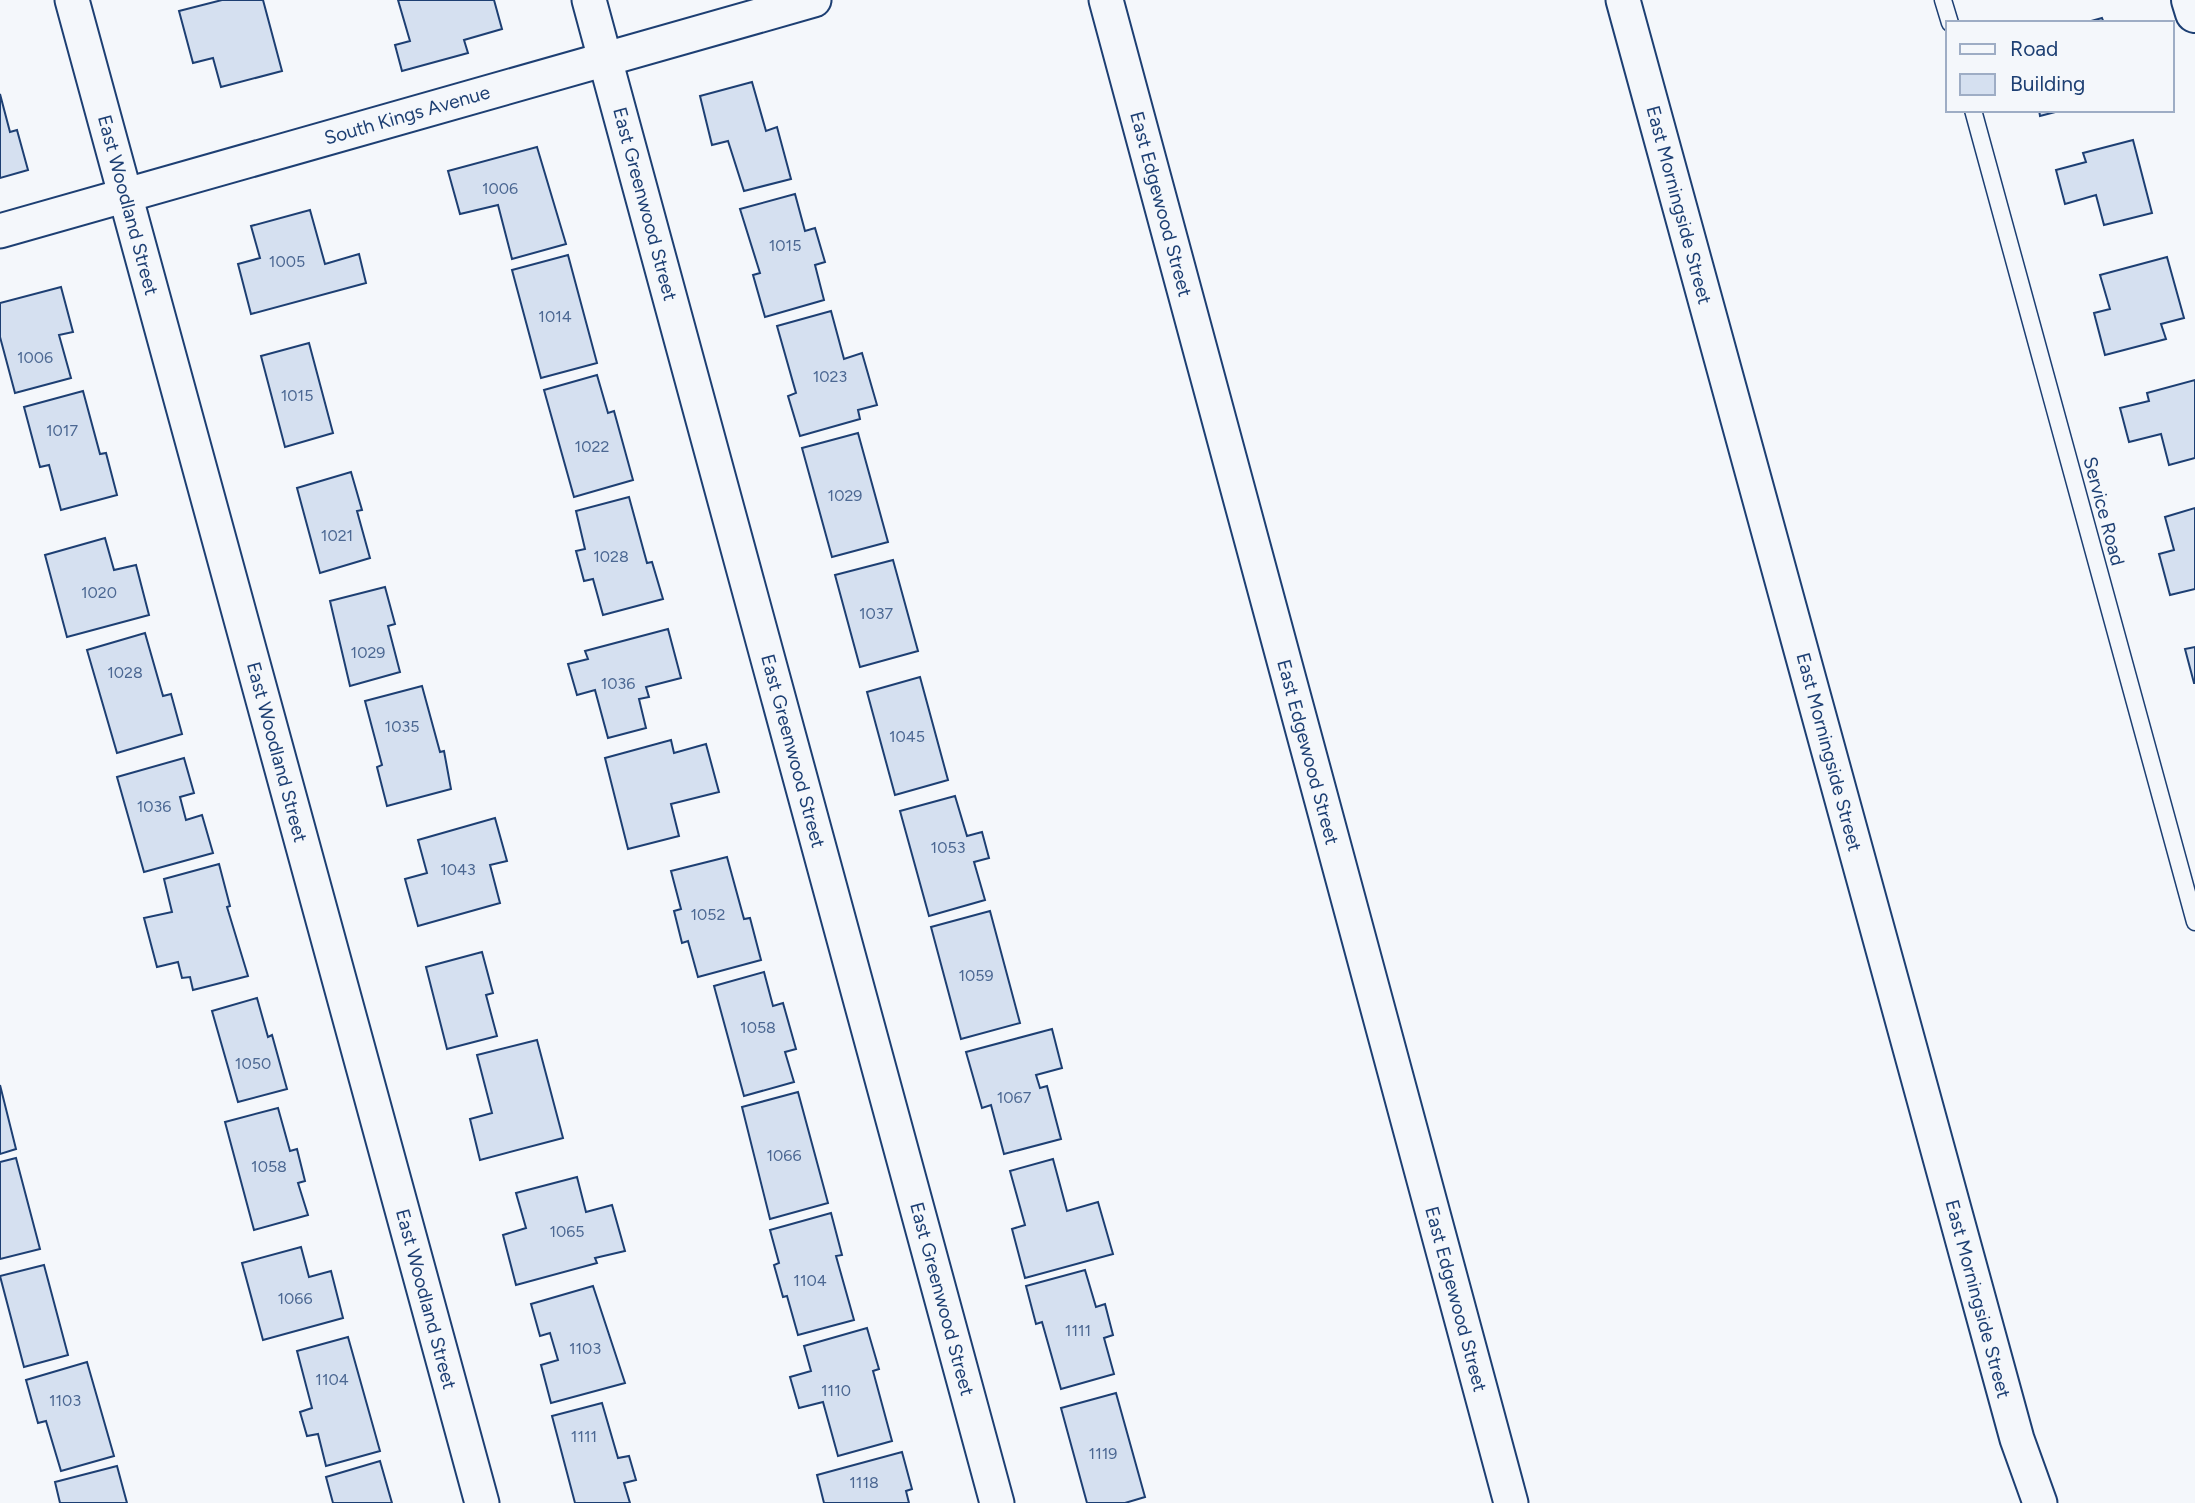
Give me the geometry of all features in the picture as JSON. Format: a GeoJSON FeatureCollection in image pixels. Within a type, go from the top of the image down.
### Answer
{"type":"FeatureCollection","features":[{"type":"Feature","properties":{"kind":"main road"},"geometry":{"type":"LineString","coordinates":[[2191,0],[2195,13]]}},
{"type":"Feature","properties":{"kind":"street","name":"East Woodland Street"},"geometry":{"type":"LineString","coordinates":[[72,0],[482,1503]]}},
{"type":"Feature","properties":{"kind":"street","name":"East Greenwood Street"},"geometry":{"type":"LineString","coordinates":[[589,0],[997,1503]]}},
{"type":"Feature","properties":{"kind":"street","name":"South Kings Avenue"},"geometry":{"type":"LineString","coordinates":[[0,230],[814,0]]}},
{"type":"Feature","properties":{"kind":"street","name":"East Edgewood Street"},"geometry":{"type":"LineString","coordinates":[[1106,0],[1511,1503]]}},
{"type":"Feature","properties":{"kind":"street","name":"East Morningside Street"},"geometry":{"type":"LineString","coordinates":[[1623,0],[2017,1438],[2039,1503]]}},
{"type":"Feature","properties":{"kind":"lane"},"geometry":{"type":"LineString","coordinates":[[1943,0],[1949,21]]}},
{"type":"Feature","properties":{"kind":"lane","name":"Service Road"},"geometry":{"type":"LineString","coordinates":[[1974,112],[2195,922]]}},
{"type":"Feature","properties":{"kind":"building"},"geometry":{"type":"Polygon","coordinates":[[[222,0],[263,0],[282,71],[221,87],[213,58],[193,63],[179,11],[222,0]]]}},
{"type":"Feature","properties":{"kind":"building"},"geometry":{"type":"Polygon","coordinates":[[[398,0],[494,0],[502,29],[464,40],[468,53],[402,71],[395,45],[410,41],[398,0]]]}},
{"type":"Feature","properties":{"kind":"building"},"geometry":{"type":"Polygon","coordinates":[[[752,82],[766,131],[777,127],[791,179],[744,191],[728,141],[712,145],[700,96],[752,82]]]}},
{"type":"Feature","properties":{"kind":"building"},"geometry":{"type":"Polygon","coordinates":[[[0,94],[10,132],[17,130],[28,170],[0,178],[0,94]]]}},
{"type":"Feature","properties":{"kind":"building"},"geometry":{"type":"Polygon","coordinates":[[[2039,112],[2055,112],[2040,116],[2039,112]]]}},
{"type":"Feature","properties":{"kind":"building"},"geometry":{"type":"Polygon","coordinates":[[[2133,140],[2152,213],[2104,225],[2096,195],[2065,204],[2056,170],[2086,162],[2083,153],[2133,140]]]}},
{"type":"Feature","properties":{"kind":"building"},"geometry":{"type":"Polygon","coordinates":[[[537,147],[566,244],[512,259],[498,205],[460,214],[448,171],[537,147]]]}},
{"type":"Feature","properties":{"kind":"building"},"geometry":{"type":"Polygon","coordinates":[[[795,194],[805,231],[815,228],[825,262],[815,265],[824,300],[765,317],[753,275],[760,273],[740,209],[795,194]]]}},
{"type":"Feature","properties":{"kind":"building"},"geometry":{"type":"Polygon","coordinates":[[[310,210],[325,264],[359,254],[366,283],[251,314],[238,264],[260,258],[251,226],[310,210]]]}},
{"type":"Feature","properties":{"kind":"building"},"geometry":{"type":"Polygon","coordinates":[[[568,255],[597,363],[541,378],[512,270],[568,255]]]}},
{"type":"Feature","properties":{"kind":"building"},"geometry":{"type":"Polygon","coordinates":[[[2167,257],[2184,318],[2161,324],[2166,339],[2105,355],[2094,313],[2110,309],[2100,275],[2167,257]]]}},
{"type":"Feature","properties":{"kind":"building"},"geometry":{"type":"Polygon","coordinates":[[[61,287],[73,332],[59,335],[71,378],[15,393],[0,337],[0,303],[61,287]]]}},
{"type":"Feature","properties":{"kind":"building"},"geometry":{"type":"Polygon","coordinates":[[[831,311],[844,359],[862,353],[877,405],[858,410],[860,419],[800,436],[788,396],[796,393],[777,326],[831,311]]]}},
{"type":"Feature","properties":{"kind":"building"},"geometry":{"type":"Polygon","coordinates":[[[309,343],[333,433],[285,447],[261,356],[309,343]]]}},
{"type":"Feature","properties":{"kind":"building"},"geometry":{"type":"Polygon","coordinates":[[[597,375],[608,413],[614,411],[633,480],[574,497],[544,390],[597,375]]]}},
{"type":"Feature","properties":{"kind":"building"},"geometry":{"type":"Polygon","coordinates":[[[2195,380],[2195,458],[2169,465],[2161,434],[2129,442],[2120,408],[2149,401],[2147,393],[2195,380]]]}},
{"type":"Feature","properties":{"kind":"building"},"geometry":{"type":"Polygon","coordinates":[[[83,391],[100,454],[106,453],[117,495],[61,510],[49,465],[40,467],[24,407],[83,391]]]}},
{"type":"Feature","properties":{"kind":"building"},"geometry":{"type":"Polygon","coordinates":[[[858,433],[888,542],[832,557],[802,448],[858,433]]]}},
{"type":"Feature","properties":{"kind":"building"},"geometry":{"type":"Polygon","coordinates":[[[351,472],[362,510],[357,511],[370,558],[320,573],[297,488],[351,472]]]}},
{"type":"Feature","properties":{"kind":"building"},"geometry":{"type":"Polygon","coordinates":[[[629,497],[647,563],[652,562],[663,599],[603,615],[593,579],[584,581],[576,551],[585,549],[576,511],[629,497]]]}},
{"type":"Feature","properties":{"kind":"building"},"geometry":{"type":"Polygon","coordinates":[[[2195,508],[2195,589],[2170,595],[2159,554],[2174,550],[2165,517],[2195,508]]]}},
{"type":"Feature","properties":{"kind":"building"},"geometry":{"type":"Polygon","coordinates":[[[105,538],[114,570],[136,565],[149,615],[67,637],[45,555],[105,538]]]}},
{"type":"Feature","properties":{"kind":"building"},"geometry":{"type":"Polygon","coordinates":[[[893,560],[918,651],[860,667],[835,575],[893,560]]]}},
{"type":"Feature","properties":{"kind":"building"},"geometry":{"type":"Polygon","coordinates":[[[385,587],[395,624],[388,626],[400,672],[350,686],[330,601],[385,587]]]}},
{"type":"Feature","properties":{"kind":"building"},"geometry":{"type":"Polygon","coordinates":[[[668,629],[681,678],[646,687],[649,697],[639,699],[646,728],[608,738],[595,690],[577,695],[568,664],[588,659],[585,651],[668,629]]]}},
{"type":"Feature","properties":{"kind":"building"},"geometry":{"type":"Polygon","coordinates":[[[145,633],[163,696],[171,694],[182,734],[117,753],[87,650],[145,633]]]}},
{"type":"Feature","properties":{"kind":"building"},"geometry":{"type":"Polygon","coordinates":[[[2195,647],[2195,683],[2194,683],[2185,649],[2195,647]]]}},
{"type":"Feature","properties":{"kind":"building"},"geometry":{"type":"Polygon","coordinates":[[[920,677],[948,780],[895,795],[867,692],[920,677]]]}},
{"type":"Feature","properties":{"kind":"building"},"geometry":{"type":"Polygon","coordinates":[[[422,686],[440,752],[444,751],[451,789],[387,806],[377,767],[382,765],[365,701],[422,686]]]}},
{"type":"Feature","properties":{"kind":"building"},"geometry":{"type":"Polygon","coordinates":[[[671,740],[674,753],[706,744],[719,792],[671,804],[679,836],[628,849],[605,758],[671,740]]]}},
{"type":"Feature","properties":{"kind":"building"},"geometry":{"type":"Polygon","coordinates":[[[184,758],[194,793],[180,797],[186,820],[202,815],[213,853],[144,872],[117,777],[184,758]]]}},
{"type":"Feature","properties":{"kind":"building"},"geometry":{"type":"Polygon","coordinates":[[[955,796],[967,836],[982,832],[989,858],[974,862],[985,900],[929,916],[900,811],[955,796]]]}},
{"type":"Feature","properties":{"kind":"building"},"geometry":{"type":"Polygon","coordinates":[[[495,818],[507,861],[490,865],[500,903],[418,926],[405,879],[427,873],[418,840],[495,818]]]}},
{"type":"Feature","properties":{"kind":"building"},"geometry":{"type":"Polygon","coordinates":[[[727,857],[744,919],[750,918],[761,960],[698,977],[688,941],[682,943],[674,911],[681,909],[671,871],[727,857]]]}},
{"type":"Feature","properties":{"kind":"building"},"geometry":{"type":"Polygon","coordinates":[[[219,864],[230,906],[227,907],[248,976],[193,990],[190,977],[182,978],[178,962],[157,967],[144,918],[172,912],[164,879],[219,864]]]}},
{"type":"Feature","properties":{"kind":"building"},"geometry":{"type":"Polygon","coordinates":[[[990,911],[1020,1023],[961,1039],[931,927],[990,911]]]}},
{"type":"Feature","properties":{"kind":"building"},"geometry":{"type":"Polygon","coordinates":[[[482,952],[493,993],[486,995],[497,1036],[447,1049],[426,967],[482,952]]]}},
{"type":"Feature","properties":{"kind":"building"},"geometry":{"type":"Polygon","coordinates":[[[764,972],[773,1006],[783,1003],[796,1049],[785,1052],[794,1082],[744,1096],[714,986],[764,972]]]}},
{"type":"Feature","properties":{"kind":"building"},"geometry":{"type":"Polygon","coordinates":[[[257,998],[268,1037],[272,1035],[287,1089],[238,1102],[212,1011],[257,998]]]}},
{"type":"Feature","properties":{"kind":"building"},"geometry":{"type":"Polygon","coordinates":[[[1052,1029],[1062,1068],[1036,1075],[1040,1088],[1047,1086],[1061,1139],[1004,1154],[991,1105],[982,1108],[966,1052],[1052,1029]]]}},
{"type":"Feature","properties":{"kind":"building"},"geometry":{"type":"Polygon","coordinates":[[[537,1040],[563,1138],[480,1160],[470,1119],[492,1113],[477,1055],[537,1040]]]}},
{"type":"Feature","properties":{"kind":"building"},"geometry":{"type":"Polygon","coordinates":[[[0,1085],[16,1149],[0,1154],[0,1085]]]}},
{"type":"Feature","properties":{"kind":"building"},"geometry":{"type":"Polygon","coordinates":[[[798,1092],[828,1203],[770,1219],[742,1107],[798,1092]]]}},
{"type":"Feature","properties":{"kind":"building"},"geometry":{"type":"Polygon","coordinates":[[[278,1108],[290,1151],[297,1149],[305,1181],[298,1183],[308,1215],[254,1230],[225,1122],[278,1108]]]}},
{"type":"Feature","properties":{"kind":"building"},"geometry":{"type":"Polygon","coordinates":[[[16,1158],[40,1249],[0,1259],[0,1162],[16,1158]]]}},
{"type":"Feature","properties":{"kind":"building"},"geometry":{"type":"Polygon","coordinates":[[[1053,1159],[1067,1211],[1098,1202],[1113,1254],[1025,1278],[1012,1229],[1025,1225],[1010,1171],[1053,1159]]]}},
{"type":"Feature","properties":{"kind":"building"},"geometry":{"type":"Polygon","coordinates":[[[577,1177],[586,1212],[612,1205],[625,1251],[595,1258],[597,1263],[516,1285],[503,1235],[526,1228],[516,1193],[577,1177]]]}},
{"type":"Feature","properties":{"kind":"building"},"geometry":{"type":"Polygon","coordinates":[[[831,1213],[842,1255],[836,1256],[854,1320],[798,1335],[787,1296],[783,1297],[774,1265],[779,1263],[770,1230],[831,1213]]]}},
{"type":"Feature","properties":{"kind":"building"},"geometry":{"type":"Polygon","coordinates":[[[301,1247],[309,1277],[331,1271],[343,1318],[263,1340],[242,1263],[301,1247]]]}},
{"type":"Feature","properties":{"kind":"building"},"geometry":{"type":"Polygon","coordinates":[[[44,1265],[68,1355],[24,1367],[0,1276],[44,1265]]]}},
{"type":"Feature","properties":{"kind":"building"},"geometry":{"type":"Polygon","coordinates":[[[1085,1270],[1096,1307],[1105,1304],[1113,1335],[1104,1338],[1114,1374],[1061,1389],[1042,1322],[1036,1324],[1026,1286],[1085,1270]]]}},
{"type":"Feature","properties":{"kind":"building"},"geometry":{"type":"Polygon","coordinates":[[[593,1286],[625,1383],[551,1403],[541,1365],[558,1360],[550,1333],[540,1336],[531,1304],[593,1286]]]}},
{"type":"Feature","properties":{"kind":"building"},"geometry":{"type":"Polygon","coordinates":[[[867,1328],[879,1369],[873,1371],[892,1441],[838,1456],[823,1402],[799,1408],[790,1377],[811,1371],[804,1346],[867,1328]]]}},
{"type":"Feature","properties":{"kind":"building"},"geometry":{"type":"Polygon","coordinates":[[[348,1337],[380,1451],[326,1466],[318,1434],[307,1436],[300,1412],[312,1408],[297,1351],[348,1337]]]}},
{"type":"Feature","properties":{"kind":"building"},"geometry":{"type":"Polygon","coordinates":[[[87,1362],[114,1456],[61,1471],[46,1421],[38,1423],[26,1380],[87,1362]]]}},
{"type":"Feature","properties":{"kind":"building"},"geometry":{"type":"Polygon","coordinates":[[[1116,1393],[1145,1497],[1125,1503],[1087,1503],[1061,1408],[1116,1393]]]}},
{"type":"Feature","properties":{"kind":"building"},"geometry":{"type":"Polygon","coordinates":[[[602,1403],[618,1458],[629,1456],[636,1480],[624,1483],[630,1503],[575,1503],[552,1416],[602,1403]]]}},
{"type":"Feature","properties":{"kind":"building"},"geometry":{"type":"Polygon","coordinates":[[[902,1452],[912,1489],[906,1491],[909,1503],[824,1503],[817,1475],[902,1452]]]}},
{"type":"Feature","properties":{"kind":"building"},"geometry":{"type":"Polygon","coordinates":[[[380,1461],[392,1503],[333,1503],[326,1477],[380,1461]]]}},
{"type":"Feature","properties":{"kind":"building"},"geometry":{"type":"Polygon","coordinates":[[[117,1466],[127,1503],[60,1503],[55,1482],[117,1466]]]}}]}
